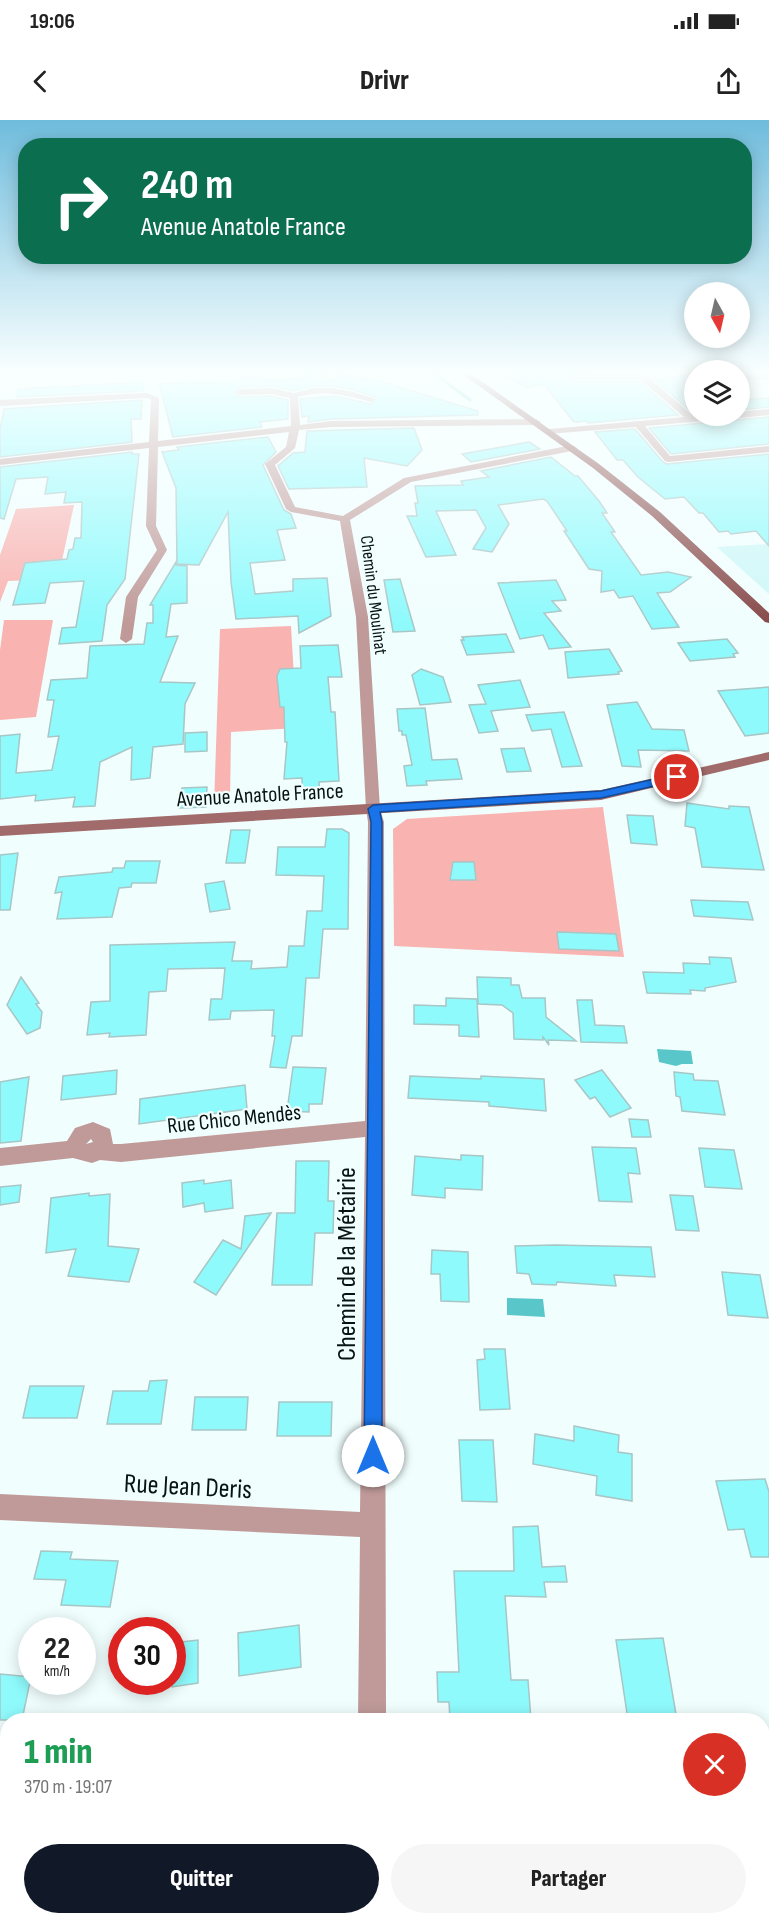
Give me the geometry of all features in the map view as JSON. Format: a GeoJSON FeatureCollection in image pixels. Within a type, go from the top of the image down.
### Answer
{"type":"FeatureCollection","features":[{"type":"Feature","properties":{"kind":"main road"},"geometry":{"type":"LineString","coordinates":[[581,455],[656,514],[769,619]]}},
{"type":"Feature","properties":{"kind":"street"},"geometry":{"type":"LineString","coordinates":[[0,462],[58,455]]}},
{"type":"Feature","properties":{"kind":"street"},"geometry":{"type":"LineString","coordinates":[[126,639],[132,597],[162,550],[151,526],[153,455]]}},
{"type":"Feature","properties":{"kind":"street"},"geometry":{"type":"LineString","coordinates":[[281,455],[270,464],[291,509],[345,519]]}},
{"type":"Feature","properties":{"kind":"street","name":"Chemin du Moulinat"},"geometry":{"type":"LineString","coordinates":[[373,809],[362,617],[345,519],[408,480],[535,455]]}},
{"type":"Feature","properties":{"kind":"street"},"geometry":{"type":"LineString","coordinates":[[665,455],[668,459],[707,455]]}},
{"type":"Feature","properties":{"kind":"street","name":"Avenue Anatole France"},"geometry":{"type":"LineString","coordinates":[[0,831],[601,795],[769,756]]}},
{"type":"Feature","properties":{"kind":"street","name":"Chemin de la Métairie"},"geometry":{"type":"LineString","coordinates":[[372,1713],[376,822],[373,809]]}},
{"type":"Feature","properties":{"kind":"street","name":"Rue Chico Mendès"},"geometry":{"type":"LineString","coordinates":[[0,1157],[77,1149],[86,1155],[99,1151],[132,1152],[375,1128]]}},
{"type":"Feature","properties":{"kind":"street","name":"Rue Jean Deris"},"geometry":{"type":"LineString","coordinates":[[0,1507],[373,1525]]}},
{"type":"Feature","properties":{"kind":"shaded area"},"geometry":{"type":"Polygon","coordinates":[[[74,505],[58,579],[8,581],[0,602],[0,555],[16,509],[74,505]]]}},
{"type":"Feature","properties":{"kind":"shaded area"},"geometry":{"type":"Polygon","coordinates":[[[769,544],[769,594],[717,547],[769,544]]]}},
{"type":"Feature","properties":{"kind":"shaded area"},"geometry":{"type":"Polygon","coordinates":[[[4,620],[53,620],[36,717],[0,720],[0,650],[4,620]]]}},
{"type":"Feature","properties":{"kind":"shaded area"},"geometry":{"type":"Polygon","coordinates":[[[291,626],[297,728],[231,732],[230,804],[214,806],[220,629],[291,626]]]}},
{"type":"Feature","properties":{"kind":"shaded area"},"geometry":{"type":"Polygon","coordinates":[[[603,807],[624,957],[394,946],[393,829],[407,819],[603,807]]]}},
{"type":"Feature","properties":{"kind":"water"},"geometry":{"type":"Polygon","coordinates":[[[657,1049],[691,1051],[693,1064],[676,1066],[659,1062],[657,1049]]]}},
{"type":"Feature","properties":{"kind":"water"},"geometry":{"type":"Polygon","coordinates":[[[507,1298],[543,1299],[545,1317],[507,1315],[507,1298]]]}},
{"type":"Feature","properties":{"kind":"building"},"geometry":{"type":"Polygon","coordinates":[[[104,455],[139,455],[125,579],[107,605],[102,641],[59,644],[62,628],[76,627],[84,581],[50,583],[45,603],[13,605],[25,563],[67,559],[69,550],[73,549],[75,538],[81,538],[82,502],[64,503],[66,492],[45,494],[48,477],[16,479],[4,519],[0,518],[0,467],[104,455]]]}},
{"type":"Feature","properties":{"kind":"building"},"geometry":{"type":"Polygon","coordinates":[[[163,455],[273,455],[263,465],[284,510],[291,514],[296,528],[277,530],[285,560],[250,563],[255,594],[293,591],[293,579],[327,578],[331,616],[299,633],[298,616],[236,619],[231,582],[228,512],[199,565],[177,564],[176,488],[163,455]]]}},
{"type":"Feature","properties":{"kind":"building"},"geometry":{"type":"Polygon","coordinates":[[[290,455],[417,455],[407,466],[364,458],[367,487],[289,489],[278,466],[290,455]]]}},
{"type":"Feature","properties":{"kind":"building"},"geometry":{"type":"Polygon","coordinates":[[[463,455],[507,455],[471,462],[463,455]]]}},
{"type":"Feature","properties":{"kind":"building"},"geometry":{"type":"Polygon","coordinates":[[[613,455],[657,455],[667,464],[769,455],[769,546],[756,531],[731,534],[728,531],[719,532],[703,513],[699,513],[684,497],[665,499],[638,477],[623,460],[617,460],[613,455]]]}},
{"type":"Feature","properties":{"kind":"building"},"geometry":{"type":"Polygon","coordinates":[[[551,457],[578,476],[599,501],[607,513],[602,513],[615,532],[611,532],[641,575],[668,572],[691,577],[670,592],[657,593],[679,627],[652,629],[633,596],[619,598],[614,590],[601,592],[602,571],[589,569],[564,531],[567,531],[547,501],[543,499],[498,505],[509,524],[492,552],[473,549],[486,528],[476,510],[436,511],[456,555],[426,557],[407,516],[417,516],[415,503],[418,503],[415,486],[463,485],[461,481],[489,477],[481,471],[551,457]]]}},
{"type":"Feature","properties":{"kind":"building"},"geometry":{"type":"Polygon","coordinates":[[[176,562],[176,565],[187,566],[187,603],[171,604],[166,637],[178,636],[160,682],[195,683],[185,704],[183,744],[153,747],[150,778],[131,780],[132,747],[100,762],[95,806],[73,807],[75,797],[35,801],[36,795],[0,799],[0,736],[20,734],[16,773],[52,770],[59,736],[48,737],[54,700],[47,700],[51,680],[87,678],[90,646],[144,644],[147,623],[153,623],[153,605],[150,605],[176,562]]]}},
{"type":"Feature","properties":{"kind":"building"},"geometry":{"type":"Polygon","coordinates":[[[400,579],[415,631],[393,632],[384,580],[400,579]]]}},
{"type":"Feature","properties":{"kind":"building"},"geometry":{"type":"Polygon","coordinates":[[[556,580],[566,600],[552,601],[561,611],[544,613],[571,647],[549,649],[543,635],[520,639],[498,583],[556,580]]]}},
{"type":"Feature","properties":{"kind":"building"},"geometry":{"type":"Polygon","coordinates":[[[506,634],[514,652],[467,655],[461,640],[464,640],[462,637],[506,634]]]}},
{"type":"Feature","properties":{"kind":"building"},"geometry":{"type":"Polygon","coordinates":[[[727,639],[738,653],[733,654],[735,657],[690,661],[678,643],[727,639]]]}},
{"type":"Feature","properties":{"kind":"building"},"geometry":{"type":"Polygon","coordinates":[[[338,645],[342,677],[328,677],[331,712],[335,712],[339,781],[319,782],[320,798],[302,799],[302,778],[284,779],[287,742],[285,742],[284,707],[280,707],[277,676],[280,669],[301,668],[300,646],[338,645]]]}},
{"type":"Feature","properties":{"kind":"building"},"geometry":{"type":"Polygon","coordinates":[[[609,649],[622,671],[618,672],[619,674],[568,678],[565,652],[609,649]]]}},
{"type":"Feature","properties":{"kind":"building"},"geometry":{"type":"Polygon","coordinates":[[[421,669],[443,677],[451,702],[420,705],[412,675],[421,669]]]}},
{"type":"Feature","properties":{"kind":"building"},"geometry":{"type":"Polygon","coordinates":[[[520,680],[530,707],[491,711],[498,731],[479,733],[469,705],[486,704],[478,685],[520,680]]]}},
{"type":"Feature","properties":{"kind":"building"},"geometry":{"type":"Polygon","coordinates":[[[769,687],[769,733],[745,736],[718,691],[769,687]]]}},
{"type":"Feature","properties":{"kind":"building"},"geometry":{"type":"Polygon","coordinates":[[[637,702],[652,729],[684,730],[689,751],[638,750],[641,767],[622,766],[607,705],[637,702]]]}},
{"type":"Feature","properties":{"kind":"building"},"geometry":{"type":"Polygon","coordinates":[[[425,708],[432,760],[457,759],[462,779],[426,781],[427,785],[407,786],[404,766],[412,765],[406,735],[402,735],[402,731],[399,731],[397,709],[425,708]]]}},
{"type":"Feature","properties":{"kind":"building"},"geometry":{"type":"Polygon","coordinates":[[[564,712],[582,766],[562,767],[551,729],[532,731],[526,715],[564,712]]]}},
{"type":"Feature","properties":{"kind":"building"},"geometry":{"type":"Polygon","coordinates":[[[207,732],[207,751],[185,752],[185,733],[207,732]]]}},
{"type":"Feature","properties":{"kind":"building"},"geometry":{"type":"Polygon","coordinates":[[[524,748],[531,771],[507,772],[501,749],[524,748]]]}},
{"type":"Feature","properties":{"kind":"building"},"geometry":{"type":"Polygon","coordinates":[[[207,787],[206,807],[180,808],[182,788],[207,787]]]}},
{"type":"Feature","properties":{"kind":"building"},"geometry":{"type":"Polygon","coordinates":[[[687,803],[729,809],[729,806],[749,807],[764,870],[702,867],[695,828],[685,826],[687,803]]]}},
{"type":"Feature","properties":{"kind":"building"},"geometry":{"type":"Polygon","coordinates":[[[627,815],[653,816],[657,845],[631,843],[627,815]]]}},
{"type":"Feature","properties":{"kind":"building"},"geometry":{"type":"Polygon","coordinates":[[[327,829],[342,829],[349,833],[348,929],[323,929],[319,978],[306,978],[302,1036],[292,1036],[286,1068],[270,1067],[275,1036],[272,1036],[274,1010],[231,1011],[230,1019],[209,1020],[211,999],[222,999],[225,968],[168,969],[166,991],[149,992],[146,1035],[109,1037],[110,1033],[87,1035],[91,1002],[110,1001],[110,945],[235,942],[232,961],[252,961],[251,969],[287,967],[289,946],[304,946],[307,911],[322,911],[324,876],[276,875],[278,847],[325,847],[327,829]]]}},
{"type":"Feature","properties":{"kind":"building"},"geometry":{"type":"Polygon","coordinates":[[[231,830],[250,830],[245,863],[226,863],[231,830]]]}},
{"type":"Feature","properties":{"kind":"building"},"geometry":{"type":"Polygon","coordinates":[[[18,853],[10,910],[0,910],[0,855],[18,853]]]}},
{"type":"Feature","properties":{"kind":"building"},"geometry":{"type":"Polygon","coordinates":[[[126,861],[160,861],[156,883],[132,883],[131,887],[119,888],[112,917],[57,919],[62,892],[55,893],[59,877],[112,872],[113,868],[124,868],[126,861]]]}},
{"type":"Feature","properties":{"kind":"building"},"geometry":{"type":"Polygon","coordinates":[[[453,862],[474,862],[476,880],[450,880],[453,862]]]}},
{"type":"Feature","properties":{"kind":"building"},"geometry":{"type":"Polygon","coordinates":[[[224,881],[230,909],[210,912],[205,884],[224,881]]]}},
{"type":"Feature","properties":{"kind":"building"},"geometry":{"type":"Polygon","coordinates":[[[691,900],[748,902],[753,920],[694,916],[691,900]]]}},
{"type":"Feature","properties":{"kind":"building"},"geometry":{"type":"Polygon","coordinates":[[[557,932],[616,934],[619,951],[559,949],[557,932]]]}},
{"type":"Feature","properties":{"kind":"building"},"geometry":{"type":"Polygon","coordinates":[[[709,957],[731,958],[736,982],[705,988],[705,991],[690,990],[691,994],[647,993],[643,972],[684,973],[683,963],[710,964],[709,957]]]}},
{"type":"Feature","properties":{"kind":"building"},"geometry":{"type":"Polygon","coordinates":[[[21,977],[39,1003],[36,1004],[42,1012],[40,1028],[27,1034],[7,1005],[21,977]]]}},
{"type":"Feature","properties":{"kind":"building"},"geometry":{"type":"Polygon","coordinates":[[[477,977],[511,978],[511,985],[519,985],[522,998],[545,998],[546,1017],[576,1041],[548,1040],[549,1045],[543,1037],[543,1040],[514,1039],[513,1013],[502,1005],[478,1004],[477,977]]]}},
{"type":"Feature","properties":{"kind":"building"},"geometry":{"type":"Polygon","coordinates":[[[446,998],[477,999],[479,1037],[459,1036],[459,1025],[414,1024],[414,1005],[446,1006],[446,998]]]}},
{"type":"Feature","properties":{"kind":"building"},"geometry":{"type":"Polygon","coordinates":[[[577,1000],[592,1000],[595,1025],[624,1026],[627,1043],[581,1042],[577,1000]]]}},
{"type":"Feature","properties":{"kind":"building"},"geometry":{"type":"Polygon","coordinates":[[[293,1067],[326,1068],[322,1104],[309,1104],[309,1112],[287,1111],[293,1067]]]}},
{"type":"Feature","properties":{"kind":"building"},"geometry":{"type":"Polygon","coordinates":[[[117,1070],[116,1094],[61,1100],[63,1076],[117,1070]]]}},
{"type":"Feature","properties":{"kind":"building"},"geometry":{"type":"Polygon","coordinates":[[[602,1070],[631,1108],[610,1117],[595,1097],[590,1099],[575,1080],[602,1070]]]}},
{"type":"Feature","properties":{"kind":"building"},"geometry":{"type":"Polygon","coordinates":[[[674,1072],[693,1074],[694,1080],[718,1081],[725,1115],[682,1111],[680,1097],[676,1096],[674,1072]]]}},
{"type":"Feature","properties":{"kind":"building"},"geometry":{"type":"Polygon","coordinates":[[[410,1076],[544,1079],[546,1111],[489,1106],[489,1102],[408,1098],[410,1076]]]}},
{"type":"Feature","properties":{"kind":"building"},"geometry":{"type":"Polygon","coordinates":[[[29,1077],[21,1141],[0,1143],[0,1082],[29,1077]]]}},
{"type":"Feature","properties":{"kind":"building"},"geometry":{"type":"Polygon","coordinates":[[[245,1085],[247,1109],[139,1124],[140,1099],[245,1085]]]}},
{"type":"Feature","properties":{"kind":"building"},"geometry":{"type":"Polygon","coordinates":[[[629,1119],[648,1120],[651,1137],[632,1137],[629,1119]]]}},
{"type":"Feature","properties":{"kind":"building"},"geometry":{"type":"Polygon","coordinates":[[[592,1147],[636,1148],[640,1174],[628,1173],[632,1202],[599,1201],[592,1147]]]}},
{"type":"Feature","properties":{"kind":"building"},"geometry":{"type":"Polygon","coordinates":[[[699,1148],[734,1150],[742,1189],[705,1187],[699,1148]]]}},
{"type":"Feature","properties":{"kind":"building"},"geometry":{"type":"Polygon","coordinates":[[[461,1155],[483,1156],[482,1190],[445,1188],[445,1198],[412,1195],[415,1156],[461,1160],[461,1155]]]}},
{"type":"Feature","properties":{"kind":"building"},"geometry":{"type":"Polygon","coordinates":[[[296,1161],[329,1161],[328,1201],[334,1201],[333,1233],[315,1233],[312,1285],[272,1285],[277,1213],[295,1213],[296,1161]]]}},
{"type":"Feature","properties":{"kind":"building"},"geometry":{"type":"Polygon","coordinates":[[[204,1180],[204,1184],[231,1180],[233,1208],[205,1212],[204,1203],[183,1207],[182,1183],[204,1180]]]}},
{"type":"Feature","properties":{"kind":"building"},"geometry":{"type":"Polygon","coordinates":[[[21,1185],[19,1202],[0,1205],[0,1187],[21,1185]]]}},
{"type":"Feature","properties":{"kind":"building"},"geometry":{"type":"Polygon","coordinates":[[[89,1193],[89,1196],[110,1194],[108,1246],[139,1249],[129,1282],[68,1276],[76,1249],[46,1253],[51,1198],[89,1193]]]}},
{"type":"Feature","properties":{"kind":"building"},"geometry":{"type":"Polygon","coordinates":[[[670,1195],[693,1196],[699,1231],[676,1230],[670,1195]]]}},
{"type":"Feature","properties":{"kind":"building"},"geometry":{"type":"Polygon","coordinates":[[[271,1213],[216,1295],[194,1282],[223,1240],[241,1249],[245,1216],[271,1213]]]}},
{"type":"Feature","properties":{"kind":"building"},"geometry":{"type":"Polygon","coordinates":[[[515,1246],[651,1247],[655,1277],[614,1275],[616,1286],[557,1282],[556,1285],[532,1284],[529,1274],[517,1273],[515,1246]]]}},
{"type":"Feature","properties":{"kind":"building"},"geometry":{"type":"Polygon","coordinates":[[[432,1250],[468,1252],[469,1302],[441,1301],[440,1274],[431,1274],[432,1250]]]}},
{"type":"Feature","properties":{"kind":"building"},"geometry":{"type":"Polygon","coordinates":[[[722,1272],[760,1275],[768,1318],[728,1315],[722,1272]]]}},
{"type":"Feature","properties":{"kind":"building"},"geometry":{"type":"Polygon","coordinates":[[[484,1349],[505,1349],[510,1409],[480,1410],[477,1360],[485,1359],[484,1349]]]}},
{"type":"Feature","properties":{"kind":"building"},"geometry":{"type":"Polygon","coordinates":[[[167,1380],[161,1424],[107,1424],[113,1391],[148,1391],[150,1381],[167,1380]]]}},
{"type":"Feature","properties":{"kind":"building"},"geometry":{"type":"Polygon","coordinates":[[[30,1386],[84,1386],[77,1418],[23,1418],[30,1386]]]}},
{"type":"Feature","properties":{"kind":"building"},"geometry":{"type":"Polygon","coordinates":[[[195,1397],[248,1397],[246,1430],[192,1430],[195,1397]]]}},
{"type":"Feature","properties":{"kind":"building"},"geometry":{"type":"Polygon","coordinates":[[[279,1402],[332,1402],[331,1436],[277,1436],[279,1402]]]}},
{"type":"Feature","properties":{"kind":"building"},"geometry":{"type":"Polygon","coordinates":[[[574,1426],[619,1435],[618,1452],[632,1454],[632,1501],[596,1495],[597,1476],[533,1464],[535,1434],[574,1441],[574,1426]]]}},
{"type":"Feature","properties":{"kind":"building"},"geometry":{"type":"Polygon","coordinates":[[[459,1440],[493,1440],[497,1502],[462,1501],[459,1440]]]}},
{"type":"Feature","properties":{"kind":"building"},"geometry":{"type":"Polygon","coordinates":[[[765,1479],[769,1492],[769,1557],[751,1557],[744,1529],[728,1530],[716,1481],[765,1479]]]}},
{"type":"Feature","properties":{"kind":"building"},"geometry":{"type":"Polygon","coordinates":[[[538,1526],[542,1567],[565,1566],[567,1582],[544,1582],[546,1597],[505,1596],[511,1680],[528,1680],[530,1713],[450,1713],[449,1702],[438,1702],[437,1672],[459,1672],[454,1571],[514,1571],[513,1527],[538,1526]]]}},
{"type":"Feature","properties":{"kind":"building"},"geometry":{"type":"Polygon","coordinates":[[[41,1551],[72,1552],[70,1559],[118,1561],[110,1607],[61,1605],[66,1580],[34,1579],[41,1551]]]}},
{"type":"Feature","properties":{"kind":"building"},"geometry":{"type":"Polygon","coordinates":[[[299,1625],[301,1667],[239,1676],[238,1633],[299,1625]]]}},
{"type":"Feature","properties":{"kind":"building"},"geometry":{"type":"Polygon","coordinates":[[[663,1638],[676,1713],[627,1713],[616,1640],[663,1638]]]}},
{"type":"Feature","properties":{"kind":"building"},"geometry":{"type":"Polygon","coordinates":[[[198,1640],[198,1683],[186,1685],[186,1641],[198,1640]]]}},
{"type":"Feature","properties":{"kind":"building"},"geometry":{"type":"Polygon","coordinates":[[[0,1674],[18,1676],[18,1695],[27,1695],[23,1713],[0,1713],[0,1674]]]}},
{"type":"Feature","properties":{"kind":"route"},"geometry":{"type":"LineString","coordinates":[[373,1456],[376,822],[373,809],[601,795],[677,777]]}}]}
